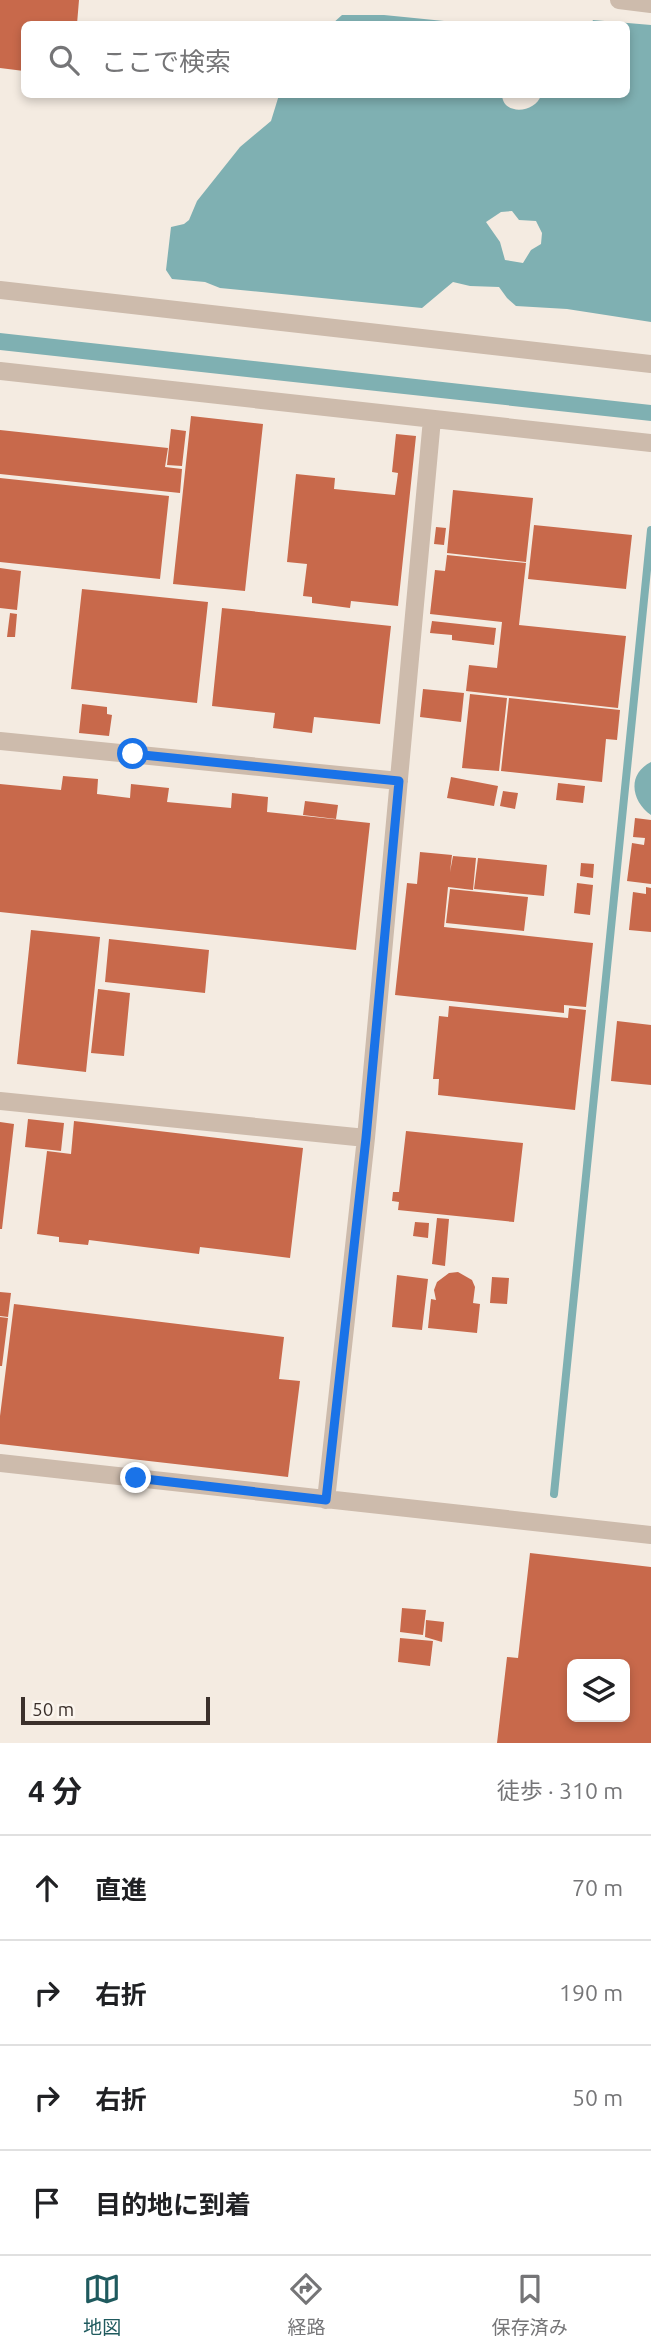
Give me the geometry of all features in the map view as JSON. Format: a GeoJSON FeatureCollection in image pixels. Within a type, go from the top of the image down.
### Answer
{"type":"FeatureCollection","features":[{"type":"Feature","properties":{"kind":"street"},"geometry":{"type":"LineString","coordinates":[[619,0],[651,4]]}},
{"type":"Feature","properties":{"kind":"street"},"geometry":{"type":"LineString","coordinates":[[0,290],[651,364]]}},
{"type":"Feature","properties":{"kind":"street"},"geometry":{"type":"LineString","coordinates":[[0,371],[651,443]]}},
{"type":"Feature","properties":{"kind":"street"},"geometry":{"type":"LineString","coordinates":[[326,1500],[366,1138],[432,419]]}},
{"type":"Feature","properties":{"kind":"street"},"geometry":{"type":"LineString","coordinates":[[0,741],[399,781]]}},
{"type":"Feature","properties":{"kind":"street"},"geometry":{"type":"LineString","coordinates":[[0,1101],[366,1138]]}},
{"type":"Feature","properties":{"kind":"street"},"geometry":{"type":"LineString","coordinates":[[0,1463],[651,1535]]}},
{"type":"Feature","properties":{"kind":"water"},"geometry":{"type":"Polygon","coordinates":[[[342,15],[384,15],[444,21],[335,21],[342,15]]]}},
{"type":"Feature","properties":{"kind":"water"},"geometry":{"type":"Polygon","coordinates":[[[630,23],[651,25],[651,322],[567,309],[516,306],[499,287],[470,286],[453,282],[422,308],[220,288],[205,282],[172,279],[166,270],[171,227],[189,220],[197,201],[240,147],[271,121],[278,98],[503,98],[508,106],[520,110],[533,106],[540,98],[630,98],[630,23]],[[512,211],[501,212],[486,222],[500,242],[505,260],[523,263],[531,250],[541,244],[542,233],[536,221],[519,220],[512,211]]]}},
{"type":"Feature","properties":{"kind":"water"},"geometry":{"type":"Polygon","coordinates":[[[0,333],[651,405],[651,421],[0,350],[0,333]]]}},
{"type":"Feature","properties":{"kind":"water"},"geometry":{"type":"Polygon","coordinates":[[[651,762],[651,815],[639,802],[634,788],[638,773],[651,762]]]}},
{"type":"Feature","properties":{"kind":"building"},"geometry":{"type":"Polygon","coordinates":[[[0,0],[79,0],[77,21],[21,21],[21,71],[0,68],[0,0]]]}},
{"type":"Feature","properties":{"kind":"building"},"geometry":{"type":"Polygon","coordinates":[[[191,416],[263,424],[245,591],[173,584],[191,416]]]}},
{"type":"Feature","properties":{"kind":"building"},"geometry":{"type":"Polygon","coordinates":[[[171,429],[186,431],[182,466],[167,465],[171,429]]]}},
{"type":"Feature","properties":{"kind":"building"},"geometry":{"type":"Polygon","coordinates":[[[0,430],[168,448],[165,467],[182,469],[180,493],[0,474],[0,430]]]}},
{"type":"Feature","properties":{"kind":"building"},"geometry":{"type":"Polygon","coordinates":[[[396,434],[416,436],[398,606],[351,601],[350,608],[312,603],[312,597],[303,596],[307,564],[287,562],[296,474],[335,478],[334,489],[395,495],[398,473],[392,472],[396,434]]]}},
{"type":"Feature","properties":{"kind":"building"},"geometry":{"type":"Polygon","coordinates":[[[0,478],[169,496],[160,579],[0,562],[0,478]]]}},
{"type":"Feature","properties":{"kind":"building"},"geometry":{"type":"Polygon","coordinates":[[[453,490],[533,498],[526,562],[447,553],[453,490]]]}},
{"type":"Feature","properties":{"kind":"building"},"geometry":{"type":"Polygon","coordinates":[[[534,525],[632,535],[626,589],[528,579],[534,525]]]}},
{"type":"Feature","properties":{"kind":"building"},"geometry":{"type":"Polygon","coordinates":[[[436,527],[446,528],[444,545],[434,544],[436,527]]]}},
{"type":"Feature","properties":{"kind":"building"},"geometry":{"type":"Polygon","coordinates":[[[447,555],[526,563],[519,625],[626,636],[618,708],[466,691],[469,665],[497,668],[502,622],[430,614],[435,570],[445,571],[447,555]]]}},
{"type":"Feature","properties":{"kind":"building"},"geometry":{"type":"Polygon","coordinates":[[[0,568],[21,571],[17,610],[0,608],[0,568]]]}},
{"type":"Feature","properties":{"kind":"building"},"geometry":{"type":"Polygon","coordinates":[[[82,589],[208,602],[197,703],[71,689],[82,589]]]}},
{"type":"Feature","properties":{"kind":"building"},"geometry":{"type":"Polygon","coordinates":[[[222,608],[391,626],[380,724],[314,717],[312,733],[273,728],[275,713],[212,706],[222,608]]]}},
{"type":"Feature","properties":{"kind":"building"},"geometry":{"type":"Polygon","coordinates":[[[10,613],[17,614],[15,637],[7,637],[10,613]]]}},
{"type":"Feature","properties":{"kind":"building"},"geometry":{"type":"Polygon","coordinates":[[[432,621],[496,628],[494,645],[452,640],[452,635],[430,633],[432,621]]]}},
{"type":"Feature","properties":{"kind":"building"},"geometry":{"type":"Polygon","coordinates":[[[423,689],[464,693],[461,722],[420,717],[423,689]]]}},
{"type":"Feature","properties":{"kind":"building"},"geometry":{"type":"Polygon","coordinates":[[[470,694],[507,698],[499,771],[462,768],[470,694]]]}},
{"type":"Feature","properties":{"kind":"building"},"geometry":{"type":"Polygon","coordinates":[[[509,698],[620,710],[617,740],[606,739],[602,782],[501,771],[509,698]]]}},
{"type":"Feature","properties":{"kind":"building"},"geometry":{"type":"Polygon","coordinates":[[[82,704],[107,707],[107,714],[112,715],[109,736],[79,733],[82,704]]]}},
{"type":"Feature","properties":{"kind":"building"},"geometry":{"type":"Polygon","coordinates":[[[63,776],[98,779],[97,794],[130,798],[131,784],[169,788],[167,802],[231,808],[232,793],[268,797],[267,812],[370,823],[356,950],[0,912],[0,784],[61,790],[63,776]]]}},
{"type":"Feature","properties":{"kind":"building"},"geometry":{"type":"Polygon","coordinates":[[[451,777],[498,786],[494,806],[447,798],[451,777]]]}},
{"type":"Feature","properties":{"kind":"building"},"geometry":{"type":"Polygon","coordinates":[[[558,783],[585,786],[583,803],[556,800],[558,783]]]}},
{"type":"Feature","properties":{"kind":"building"},"geometry":{"type":"Polygon","coordinates":[[[503,791],[518,793],[515,809],[500,806],[503,791]]]}},
{"type":"Feature","properties":{"kind":"building"},"geometry":{"type":"Polygon","coordinates":[[[305,801],[338,805],[336,819],[303,815],[305,801]]]}},
{"type":"Feature","properties":{"kind":"building"},"geometry":{"type":"Polygon","coordinates":[[[635,818],[651,820],[651,884],[627,881],[632,843],[644,845],[645,838],[633,837],[635,818]]]}},
{"type":"Feature","properties":{"kind":"building"},"geometry":{"type":"Polygon","coordinates":[[[420,852],[452,855],[450,872],[453,856],[476,858],[473,890],[448,887],[444,927],[593,943],[586,1007],[564,1005],[564,1013],[395,995],[407,883],[417,884],[420,852]]]}},
{"type":"Feature","properties":{"kind":"building"},"geometry":{"type":"Polygon","coordinates":[[[478,858],[547,865],[544,896],[474,889],[478,858]]]}},
{"type":"Feature","properties":{"kind":"building"},"geometry":{"type":"Polygon","coordinates":[[[581,863],[594,864],[593,878],[580,876],[581,863]]]}},
{"type":"Feature","properties":{"kind":"building"},"geometry":{"type":"Polygon","coordinates":[[[577,883],[593,885],[590,915],[574,913],[577,883]]]}},
{"type":"Feature","properties":{"kind":"building"},"geometry":{"type":"Polygon","coordinates":[[[646,887],[651,888],[651,932],[629,930],[633,892],[646,894],[646,887]]]}},
{"type":"Feature","properties":{"kind":"building"},"geometry":{"type":"Polygon","coordinates":[[[450,889],[528,897],[524,931],[446,923],[450,889]]]}},
{"type":"Feature","properties":{"kind":"building"},"geometry":{"type":"Polygon","coordinates":[[[31,930],[100,937],[86,1072],[17,1064],[31,930]]]}},
{"type":"Feature","properties":{"kind":"building"},"geometry":{"type":"Polygon","coordinates":[[[109,939],[209,950],[205,993],[105,982],[109,939]]]}},
{"type":"Feature","properties":{"kind":"building"},"geometry":{"type":"Polygon","coordinates":[[[98,989],[130,993],[124,1056],[91,1053],[98,989]]]}},
{"type":"Feature","properties":{"kind":"building"},"geometry":{"type":"Polygon","coordinates":[[[449,1006],[568,1018],[569,1008],[586,1010],[575,1110],[438,1095],[439,1079],[433,1079],[439,1016],[448,1017],[449,1006]]]}},
{"type":"Feature","properties":{"kind":"building"},"geometry":{"type":"Polygon","coordinates":[[[617,1021],[651,1025],[651,1085],[611,1081],[617,1021]]]}},
{"type":"Feature","properties":{"kind":"building"},"geometry":{"type":"Polygon","coordinates":[[[28,1119],[64,1123],[61,1151],[25,1147],[28,1119]]]}},
{"type":"Feature","properties":{"kind":"building"},"geometry":{"type":"Polygon","coordinates":[[[74,1121],[303,1148],[290,1258],[200,1247],[199,1254],[89,1240],[88,1245],[59,1242],[59,1237],[37,1234],[47,1151],[71,1154],[74,1121]]]}},
{"type":"Feature","properties":{"kind":"building"},"geometry":{"type":"Polygon","coordinates":[[[0,1122],[14,1124],[2,1229],[0,1229],[0,1122]]]}},
{"type":"Feature","properties":{"kind":"building"},"geometry":{"type":"Polygon","coordinates":[[[406,1131],[523,1143],[514,1222],[398,1210],[399,1202],[392,1201],[393,1192],[399,1192],[406,1131]]]}},
{"type":"Feature","properties":{"kind":"building"},"geometry":{"type":"Polygon","coordinates":[[[437,1218],[449,1219],[445,1266],[432,1264],[437,1218]]]}},
{"type":"Feature","properties":{"kind":"building"},"geometry":{"type":"Polygon","coordinates":[[[415,1222],[429,1223],[428,1238],[413,1236],[415,1222]]]}},
{"type":"Feature","properties":{"kind":"building"},"geometry":{"type":"Polygon","coordinates":[[[458,1272],[472,1280],[475,1287],[473,1303],[480,1304],[477,1333],[428,1328],[431,1299],[436,1300],[434,1290],[437,1282],[449,1273],[458,1272]]]}},
{"type":"Feature","properties":{"kind":"building"},"geometry":{"type":"Polygon","coordinates":[[[397,1275],[428,1279],[422,1330],[392,1327],[397,1275]]]}},
{"type":"Feature","properties":{"kind":"building"},"geometry":{"type":"Polygon","coordinates":[[[492,1277],[509,1278],[507,1304],[490,1303],[492,1277]]]}},
{"type":"Feature","properties":{"kind":"building"},"geometry":{"type":"Polygon","coordinates":[[[0,1292],[11,1293],[8,1317],[0,1316],[0,1292]]]}},
{"type":"Feature","properties":{"kind":"building"},"geometry":{"type":"Polygon","coordinates":[[[14,1304],[284,1337],[279,1379],[300,1381],[288,1477],[0,1444],[0,1416],[14,1304]]]}},
{"type":"Feature","properties":{"kind":"building"},"geometry":{"type":"Polygon","coordinates":[[[0,1317],[8,1318],[2,1366],[0,1366],[0,1317]]]}},
{"type":"Feature","properties":{"kind":"building"},"geometry":{"type":"Polygon","coordinates":[[[530,1553],[651,1567],[651,1743],[497,1743],[507,1657],[518,1658],[530,1553]]]}},
{"type":"Feature","properties":{"kind":"building"},"geometry":{"type":"Polygon","coordinates":[[[402,1608],[426,1610],[423,1635],[400,1632],[402,1608]]]}},
{"type":"Feature","properties":{"kind":"building"},"geometry":{"type":"Polygon","coordinates":[[[426,1620],[444,1622],[442,1642],[425,1637],[426,1620]]]}},
{"type":"Feature","properties":{"kind":"building"},"geometry":{"type":"Polygon","coordinates":[[[400,1638],[433,1641],[430,1666],[398,1662],[400,1638]]]}},
{"type":"Feature","properties":{"kind":"waterway"},"geometry":{"type":"LineString","coordinates":[[554,1494],[651,530]]}},
{"type":"Feature","properties":{"kind":"route"},"geometry":{"type":"LineString","coordinates":[[133,754],[399,781],[366,1138],[326,1500],[136,1478]]}}]}
